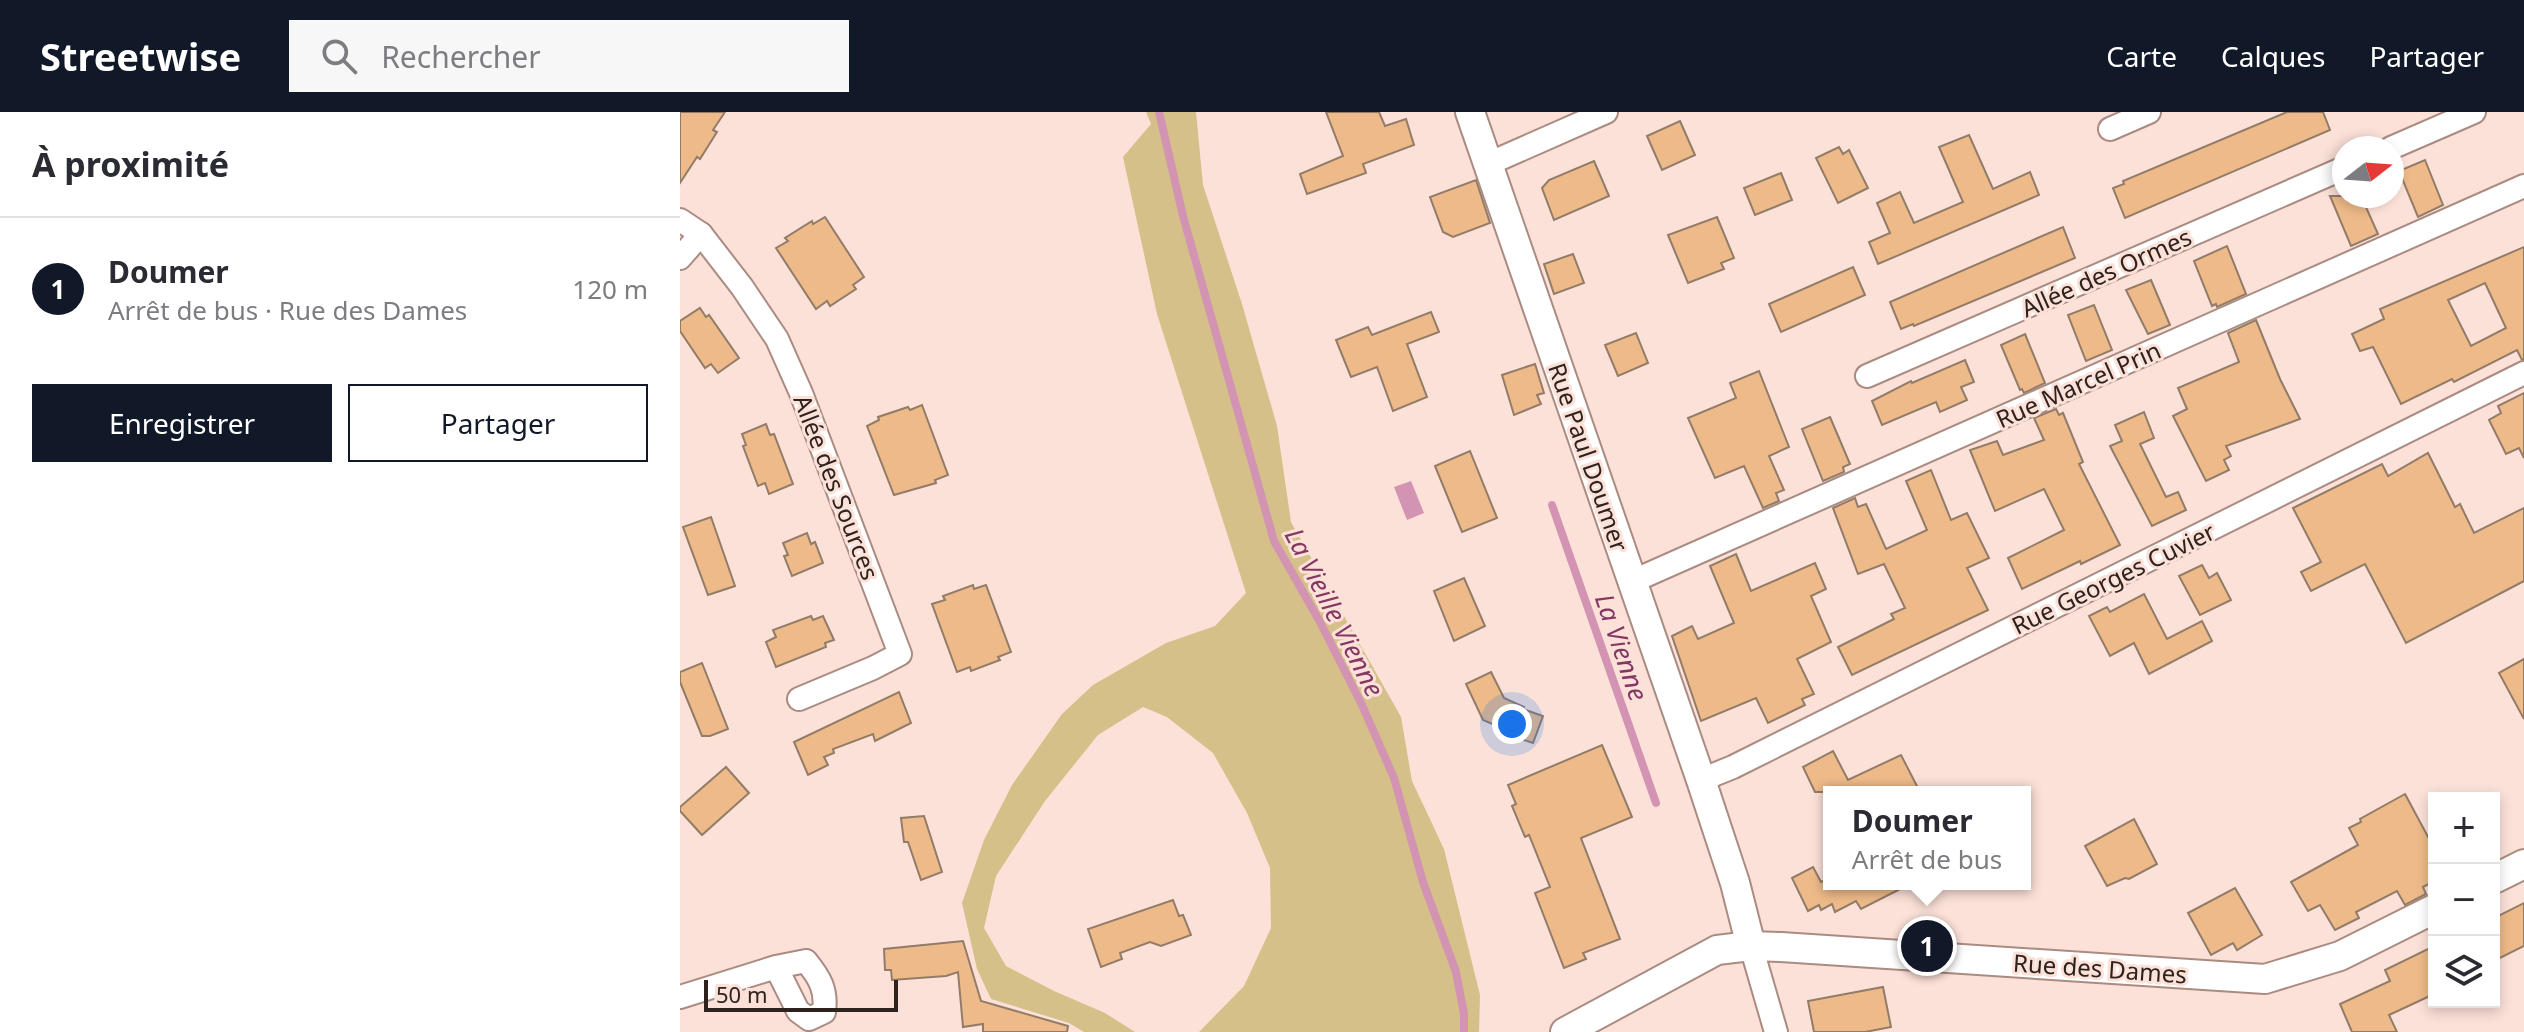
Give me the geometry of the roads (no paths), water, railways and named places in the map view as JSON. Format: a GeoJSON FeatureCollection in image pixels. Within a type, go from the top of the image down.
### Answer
{"type":"FeatureCollection","features":[{"type":"Feature","properties":{"kind":"street","name":"Rue Paul Doumer"},"geometry":{"type":"LineString","coordinates":[[1470,112],[1701,780],[1735,883],[1776,1032]]}},
{"type":"Feature","properties":{"kind":"street"},"geometry":{"type":"LineString","coordinates":[[1488,164],[1606,112]]}},
{"type":"Feature","properties":{"kind":"street"},"geometry":{"type":"LineString","coordinates":[[2110,129],[2149,112]]}},
{"type":"Feature","properties":{"kind":"street"},"geometry":{"type":"LineString","coordinates":[[2404,142],[2474,112]]}},
{"type":"Feature","properties":{"kind":"street","name":"Allée des Ormes"},"geometry":{"type":"LineString","coordinates":[[1867,376],[2332,173]]}},
{"type":"Feature","properties":{"kind":"street","name":"Rue Marcel Prin"},"geometry":{"type":"LineString","coordinates":[[1631,582],[2524,186]]}},
{"type":"Feature","properties":{"kind":"street","name":"Allée des Sources"},"geometry":{"type":"LineString","coordinates":[[680,220],[701,234],[777,339],[801,393],[900,654],[799,699]]}},
{"type":"Feature","properties":{"kind":"street"},"geometry":{"type":"LineString","coordinates":[[680,258],[701,234]]}},
{"type":"Feature","properties":{"kind":"street","name":"Rue Georges Cuvier"},"geometry":{"type":"LineString","coordinates":[[1701,780],[2524,373]]}},
{"type":"Feature","properties":{"kind":"street"},"geometry":{"type":"LineString","coordinates":[[2500,876],[2524,864]]}},
{"type":"Feature","properties":{"kind":"street","name":"Rue des Dames"},"geometry":{"type":"LineString","coordinates":[[1565,1032],[1717,950],[1751,946],[2265,979],[2340,956],[2428,912]]}},
{"type":"Feature","properties":{"kind":"street"},"geometry":{"type":"LineString","coordinates":[[680,997],[776,967]]}},
{"type":"Feature","properties":{"kind":"waterway","name":"La Vieille Vienne"},"geometry":{"type":"LineString","coordinates":[[1159,112],[1183,216],[1274,541],[1320,622],[1394,778],[1423,882],[1456,972],[1464,1032]]}},
{"type":"Feature","properties":{"kind":"waterway","name":"La Vienne"},"geometry":{"type":"LineString","coordinates":[[1552,505],[1656,803]]}},
{"type":"Feature","properties":{"kind":"place","name":"Doumer"},"geometry":{"type":"Point","coordinates":[1927,946]}}]}
